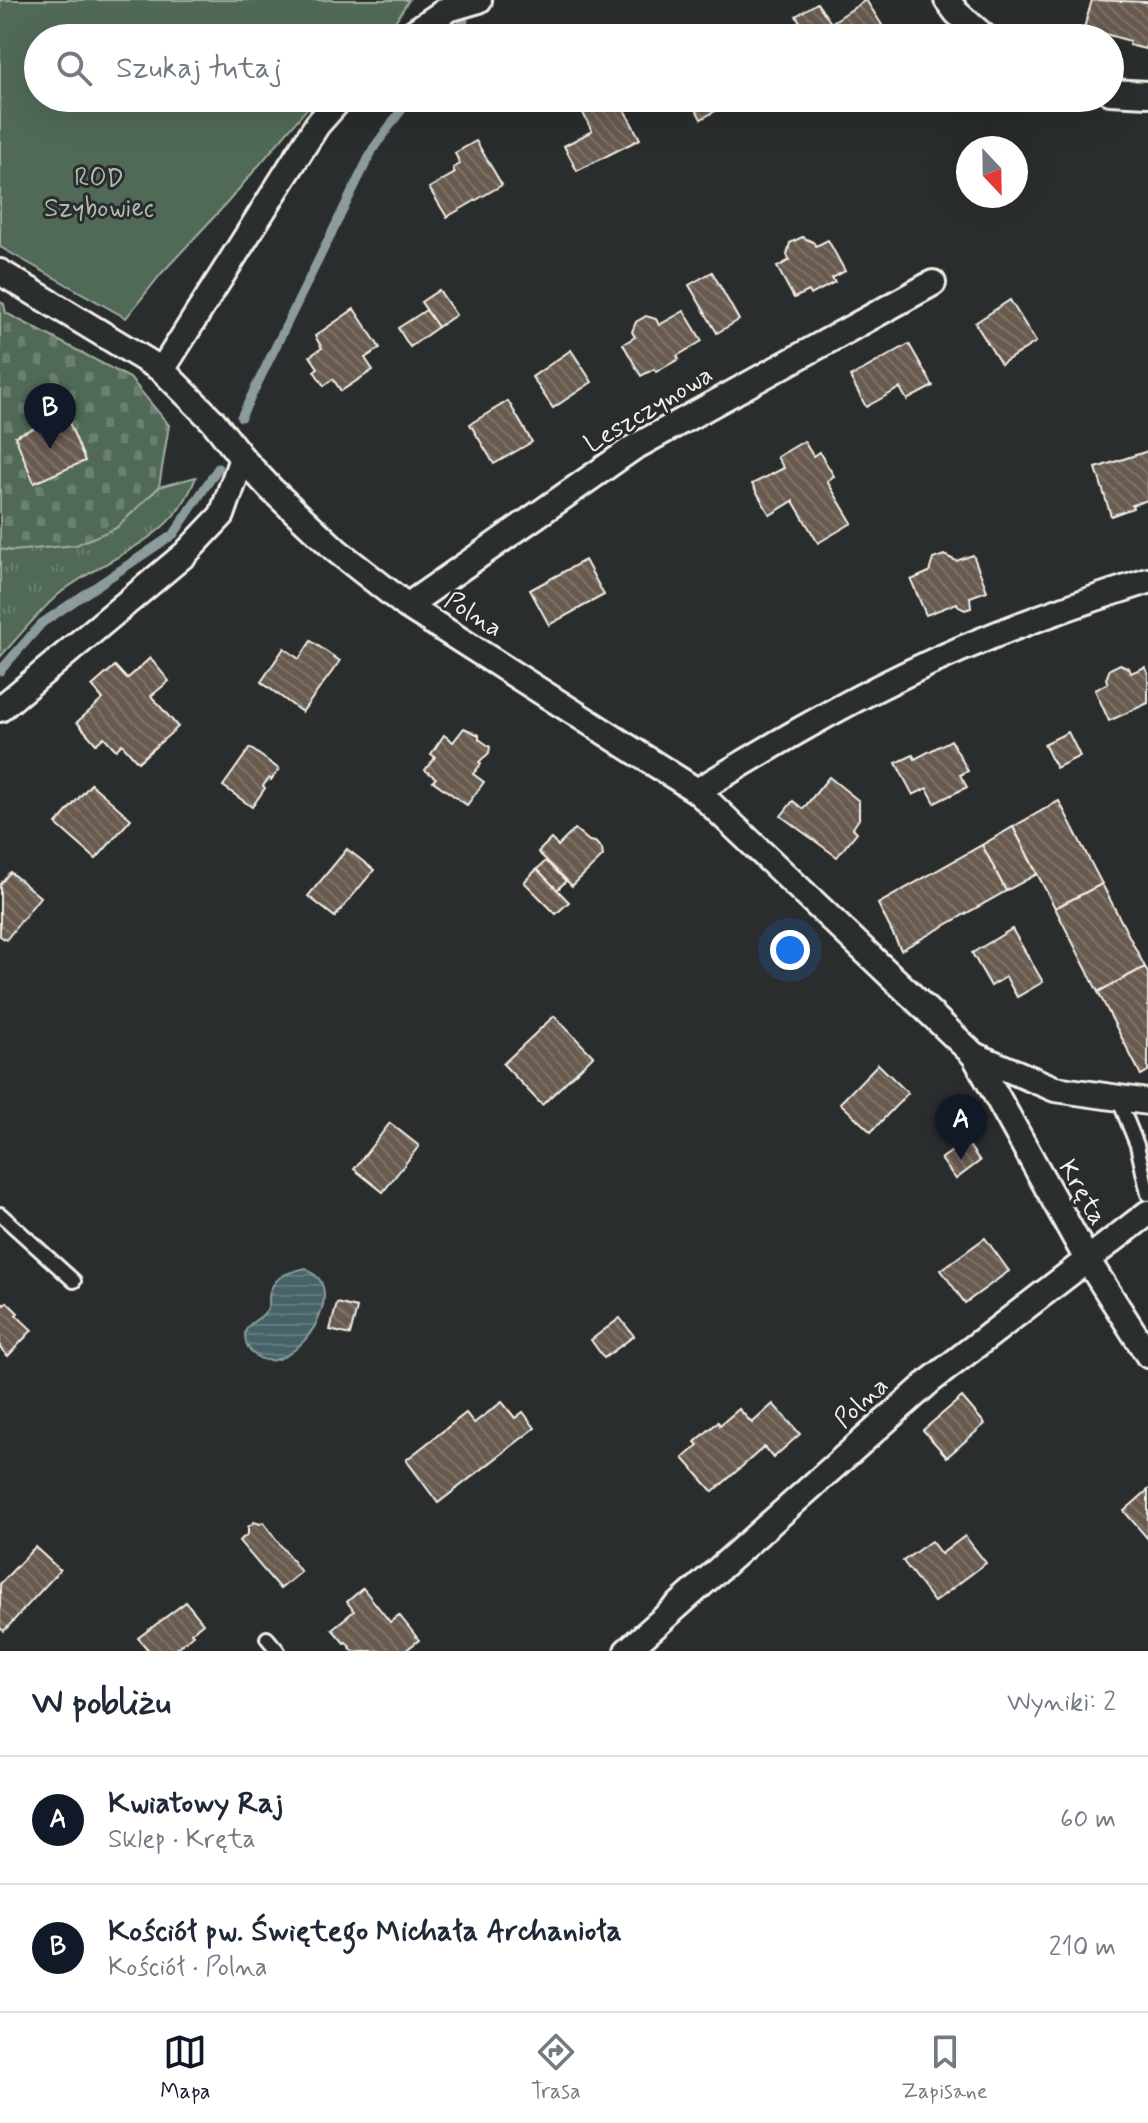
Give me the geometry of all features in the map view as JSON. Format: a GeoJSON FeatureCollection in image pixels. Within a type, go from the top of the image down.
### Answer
{"type":"FeatureCollection","features":[{"type":"Feature","properties":{"kind":"street"},"geometry":{"type":"LineString","coordinates":[[426,24],[448,9],[479,0]]}},
{"type":"Feature","properties":{"kind":"street"},"geometry":{"type":"LineString","coordinates":[[947,0],[970,24]]}},
{"type":"Feature","properties":{"kind":"street"},"geometry":{"type":"LineString","coordinates":[[1124,93],[1148,94]]}},
{"type":"Feature","properties":{"kind":"street"},"geometry":{"type":"LineString","coordinates":[[162,370],[317,125],[329,112]]}},
{"type":"Feature","properties":{"kind":"street","name":"Polna"},"geometry":{"type":"LineString","coordinates":[[0,272],[162,370],[213,421],[242,458],[337,551],[407,606],[697,791],[974,1055],[1055,1089],[1148,1102]]}},
{"type":"Feature","properties":{"kind":"street","name":"Leszczynowa"},"geometry":{"type":"LineString","coordinates":[[407,606],[633,448],[933,283]]}},
{"type":"Feature","properties":{"kind":"street"},"geometry":{"type":"LineString","coordinates":[[0,709],[185,554],[222,515],[242,458]]}},
{"type":"Feature","properties":{"kind":"street"},"geometry":{"type":"LineString","coordinates":[[697,791],[815,721],[905,674],[1087,600],[1148,581]]}},
{"type":"Feature","properties":{"kind":"street","name":"Kręta"},"geometry":{"type":"LineString","coordinates":[[974,1055],[1088,1261],[1148,1355]]}},
{"type":"Feature","properties":{"kind":"street","name":"Polna"},"geometry":{"type":"LineString","coordinates":[[627,1651],[930,1381],[1148,1213]]}},
{"type":"Feature","properties":{"kind":"lane"},"geometry":{"type":"LineString","coordinates":[[1118,1098],[1137,1145],[1148,1194]]}},
{"type":"Feature","properties":{"kind":"lane"},"geometry":{"type":"LineString","coordinates":[[0,1214],[74,1281]]}},
{"type":"Feature","properties":{"kind":"lane"},"geometry":{"type":"LineString","coordinates":[[267,1638],[278,1651]]}},
{"type":"Feature","properties":{"kind":"green space","name":"ROD Szybowiec"},"geometry":{"type":"Polygon","coordinates":[[[0,0],[409,0],[393,24],[24,24],[24,112],[304,112],[126,318],[0,247],[0,0]]]}},
{"type":"Feature","properties":{"kind":"green space"},"geometry":{"type":"Polygon","coordinates":[[[0,302],[4,304],[6,313],[130,378],[169,425],[159,487],[116,528],[76,545],[12,551],[0,549],[0,302]]]}},
{"type":"Feature","properties":{"kind":"green space"},"geometry":{"type":"Polygon","coordinates":[[[196,477],[186,499],[172,518],[138,545],[59,594],[0,657],[0,549],[12,551],[116,528],[159,487],[196,477]]]}},
{"type":"Feature","properties":{"kind":"water"},"geometry":{"type":"Polygon","coordinates":[[[306,1268],[320,1280],[324,1294],[322,1310],[314,1327],[290,1353],[276,1359],[263,1359],[248,1348],[246,1329],[266,1311],[270,1291],[277,1280],[306,1268]]]}},
{"type":"Feature","properties":{"kind":"building"},"geometry":{"type":"Polygon","coordinates":[[[866,0],[881,24],[801,24],[796,16],[817,3],[831,23],[866,0]]]}},
{"type":"Feature","properties":{"kind":"building"},"geometry":{"type":"Polygon","coordinates":[[[1092,0],[1148,2],[1145,49],[1129,45],[1130,41],[1124,39],[1124,24],[1085,24],[1092,0]]]}},
{"type":"Feature","properties":{"kind":"building"},"geometry":{"type":"Polygon","coordinates":[[[582,112],[626,112],[640,139],[577,171],[564,146],[592,131],[582,112]]]}},
{"type":"Feature","properties":{"kind":"building"},"geometry":{"type":"Polygon","coordinates":[[[697,112],[713,112],[701,119],[697,112]]]}},
{"type":"Feature","properties":{"kind":"building"},"geometry":{"type":"Polygon","coordinates":[[[476,141],[502,185],[447,217],[429,188],[455,173],[453,168],[460,164],[455,153],[476,141]]]}},
{"type":"Feature","properties":{"kind":"building"},"geometry":{"type":"Polygon","coordinates":[[[802,237],[816,246],[828,240],[845,271],[832,278],[835,282],[811,295],[809,291],[794,298],[777,267],[790,260],[787,255],[790,243],[802,237]]]}},
{"type":"Feature","properties":{"kind":"building"},"geometry":{"type":"Polygon","coordinates":[[[712,272],[739,320],[717,333],[689,285],[712,272]]]}},
{"type":"Feature","properties":{"kind":"building"},"geometry":{"type":"Polygon","coordinates":[[[439,290],[456,315],[438,327],[421,302],[439,290]]]}},
{"type":"Feature","properties":{"kind":"building"},"geometry":{"type":"Polygon","coordinates":[[[1010,300],[1036,342],[1001,364],[975,323],[1010,300]]]}},
{"type":"Feature","properties":{"kind":"building"},"geometry":{"type":"Polygon","coordinates":[[[354,309],[380,348],[365,358],[373,370],[341,391],[333,379],[324,386],[314,371],[318,368],[310,356],[322,348],[315,336],[354,309]]]}},
{"type":"Feature","properties":{"kind":"building"},"geometry":{"type":"Polygon","coordinates":[[[426,310],[438,327],[410,347],[398,328],[426,310]]]}},
{"type":"Feature","properties":{"kind":"building"},"geometry":{"type":"Polygon","coordinates":[[[684,311],[702,341],[677,356],[679,359],[656,372],[654,369],[641,376],[623,344],[635,337],[632,332],[636,322],[646,316],[656,319],[659,325],[684,311]]]}},
{"type":"Feature","properties":{"kind":"building"},"geometry":{"type":"Polygon","coordinates":[[[909,344],[933,386],[907,400],[900,388],[866,407],[850,377],[909,344]]]}},
{"type":"Feature","properties":{"kind":"building"},"geometry":{"type":"Polygon","coordinates":[[[571,350],[592,382],[553,408],[532,377],[571,350]]]}},
{"type":"Feature","properties":{"kind":"building"},"geometry":{"type":"Polygon","coordinates":[[[508,401],[532,442],[494,464],[470,424],[508,401]]]}},
{"type":"Feature","properties":{"kind":"building"},"geometry":{"type":"Polygon","coordinates":[[[66,415],[85,461],[34,483],[15,436],[66,415]]]}},
{"type":"Feature","properties":{"kind":"building"},"geometry":{"type":"Polygon","coordinates":[[[804,441],[813,456],[819,452],[834,476],[827,481],[852,523],[818,543],[793,501],[770,515],[752,484],[784,468],[777,457],[804,441]]]}},
{"type":"Feature","properties":{"kind":"building"},"geometry":{"type":"Polygon","coordinates":[[[1148,451],[1148,500],[1111,516],[1096,468],[1148,451]]]}},
{"type":"Feature","properties":{"kind":"building"},"geometry":{"type":"Polygon","coordinates":[[[944,555],[956,561],[973,555],[987,591],[970,597],[971,608],[965,610],[957,603],[926,615],[911,580],[929,572],[933,559],[944,555]]]}},
{"type":"Feature","properties":{"kind":"building"},"geometry":{"type":"Polygon","coordinates":[[[585,560],[604,595],[549,625],[530,590],[585,560]]]}},
{"type":"Feature","properties":{"kind":"building"},"geometry":{"type":"Polygon","coordinates":[[[311,641],[340,661],[302,712],[261,682],[284,648],[299,659],[311,641]]]}},
{"type":"Feature","properties":{"kind":"building"},"geometry":{"type":"Polygon","coordinates":[[[150,658],[169,681],[151,696],[178,727],[138,762],[122,744],[116,750],[104,737],[96,744],[77,722],[103,699],[92,686],[115,666],[127,679],[150,658]]]}},
{"type":"Feature","properties":{"kind":"building"},"geometry":{"type":"Polygon","coordinates":[[[1120,664],[1129,668],[1131,673],[1145,667],[1148,673],[1148,703],[1109,721],[1095,690],[1108,683],[1106,679],[1110,669],[1120,664]]]}},
{"type":"Feature","properties":{"kind":"building"},"geometry":{"type":"Polygon","coordinates":[[[464,728],[479,735],[479,739],[490,747],[473,774],[484,782],[467,805],[433,781],[436,778],[425,770],[435,757],[431,754],[444,735],[453,742],[464,728]]]}},
{"type":"Feature","properties":{"kind":"building"},"geometry":{"type":"Polygon","coordinates":[[[1068,732],[1080,756],[1056,768],[1044,744],[1068,732]]]}},
{"type":"Feature","properties":{"kind":"building"},"geometry":{"type":"Polygon","coordinates":[[[951,740],[968,771],[960,775],[967,787],[935,803],[927,788],[913,795],[896,763],[913,755],[915,759],[951,740]]]}},
{"type":"Feature","properties":{"kind":"building"},"geometry":{"type":"Polygon","coordinates":[[[250,748],[279,769],[263,786],[265,788],[252,807],[223,786],[250,748]]]}},
{"type":"Feature","properties":{"kind":"building"},"geometry":{"type":"Polygon","coordinates":[[[829,777],[859,801],[859,819],[853,828],[857,832],[837,857],[781,816],[793,801],[803,809],[829,777]]]}},
{"type":"Feature","properties":{"kind":"building"},"geometry":{"type":"Polygon","coordinates":[[[91,784],[131,819],[96,859],[56,824],[91,784]]]}},
{"type":"Feature","properties":{"kind":"building"},"geometry":{"type":"Polygon","coordinates":[[[1059,801],[1102,884],[1055,908],[1013,827],[1059,801]]]}},
{"type":"Feature","properties":{"kind":"building"},"geometry":{"type":"Polygon","coordinates":[[[1013,827],[1037,874],[1006,891],[982,845],[1013,827]]]}},
{"type":"Feature","properties":{"kind":"building"},"geometry":{"type":"Polygon","coordinates":[[[575,829],[589,841],[595,842],[602,849],[603,856],[572,886],[538,852],[551,839],[558,846],[575,829]]]}},
{"type":"Feature","properties":{"kind":"building"},"geometry":{"type":"Polygon","coordinates":[[[982,845],[1006,891],[901,950],[878,904],[982,845]]]}},
{"type":"Feature","properties":{"kind":"building"},"geometry":{"type":"Polygon","coordinates":[[[347,849],[374,870],[335,917],[308,896],[347,849]]]}},
{"type":"Feature","properties":{"kind":"building"},"geometry":{"type":"Polygon","coordinates":[[[546,861],[566,881],[557,890],[537,869],[546,861]]]}},
{"type":"Feature","properties":{"kind":"building"},"geometry":{"type":"Polygon","coordinates":[[[537,869],[569,902],[556,914],[524,882],[537,869]]]}},
{"type":"Feature","properties":{"kind":"building"},"geometry":{"type":"Polygon","coordinates":[[[10,872],[40,897],[6,940],[0,936],[0,884],[10,872]]]}},
{"type":"Feature","properties":{"kind":"building"},"geometry":{"type":"Polygon","coordinates":[[[1102,884],[1145,967],[1098,992],[1055,908],[1102,884]]]}},
{"type":"Feature","properties":{"kind":"building"},"geometry":{"type":"Polygon","coordinates":[[[1012,929],[1043,982],[1017,997],[1006,977],[991,986],[972,953],[1012,929]]]}},
{"type":"Feature","properties":{"kind":"building"},"geometry":{"type":"Polygon","coordinates":[[[1145,967],[1148,973],[1148,1071],[1141,1075],[1098,992],[1145,967]]]}},
{"type":"Feature","properties":{"kind":"building"},"geometry":{"type":"Polygon","coordinates":[[[554,1016],[593,1056],[542,1105],[503,1064],[554,1016]]]}},
{"type":"Feature","properties":{"kind":"building"},"geometry":{"type":"Polygon","coordinates":[[[878,1064],[908,1093],[871,1132],[840,1103],[878,1064]]]}},
{"type":"Feature","properties":{"kind":"building"},"geometry":{"type":"Polygon","coordinates":[[[390,1123],[419,1146],[383,1192],[354,1169],[390,1123]]]}},
{"type":"Feature","properties":{"kind":"building"},"geometry":{"type":"Polygon","coordinates":[[[966,1141],[980,1161],[956,1179],[941,1159],[966,1141]]]}},
{"type":"Feature","properties":{"kind":"building"},"geometry":{"type":"Polygon","coordinates":[[[985,1238],[1009,1271],[965,1303],[941,1270],[985,1238]]]}},
{"type":"Feature","properties":{"kind":"building"},"geometry":{"type":"Polygon","coordinates":[[[0,1301],[4,1305],[7,1302],[32,1330],[8,1356],[0,1348],[0,1301]]]}},
{"type":"Feature","properties":{"kind":"building"},"geometry":{"type":"Polygon","coordinates":[[[337,1303],[357,1308],[350,1335],[330,1330],[337,1303]]]}},
{"type":"Feature","properties":{"kind":"building"},"geometry":{"type":"Polygon","coordinates":[[[620,1318],[634,1336],[604,1358],[591,1340],[620,1318]]]}},
{"type":"Feature","properties":{"kind":"building"},"geometry":{"type":"Polygon","coordinates":[[[962,1397],[985,1424],[947,1457],[923,1430],[962,1397]]]}},
{"type":"Feature","properties":{"kind":"building"},"geometry":{"type":"Polygon","coordinates":[[[502,1402],[515,1418],[523,1412],[535,1428],[438,1503],[406,1460],[466,1413],[474,1423],[502,1402]]]}},
{"type":"Feature","properties":{"kind":"building"},"geometry":{"type":"Polygon","coordinates":[[[773,1404],[800,1434],[773,1458],[764,1447],[713,1492],[683,1458],[698,1445],[695,1442],[739,1409],[752,1423],[773,1404]]]}},
{"type":"Feature","properties":{"kind":"building"},"geometry":{"type":"Polygon","coordinates":[[[1148,1490],[1148,1539],[1124,1511],[1148,1490]]]}},
{"type":"Feature","properties":{"kind":"building"},"geometry":{"type":"Polygon","coordinates":[[[254,1522],[263,1522],[301,1572],[280,1589],[239,1541],[248,1534],[248,1527],[254,1522]]]}},
{"type":"Feature","properties":{"kind":"building"},"geometry":{"type":"Polygon","coordinates":[[[965,1536],[986,1563],[934,1602],[903,1561],[931,1541],[941,1554],[965,1536]]]}},
{"type":"Feature","properties":{"kind":"building"},"geometry":{"type":"Polygon","coordinates":[[[35,1547],[60,1570],[4,1631],[0,1628],[0,1584],[35,1547]]]}},
{"type":"Feature","properties":{"kind":"building"},"geometry":{"type":"Polygon","coordinates":[[[363,1588],[390,1622],[399,1615],[419,1640],[405,1651],[353,1651],[344,1643],[332,1629],[354,1611],[347,1602],[363,1588]]]}},
{"type":"Feature","properties":{"kind":"building"},"geometry":{"type":"Polygon","coordinates":[[[186,1602],[203,1623],[174,1651],[149,1651],[138,1638],[186,1602]]]}},
{"type":"Feature","properties":{"kind":"waterway"},"geometry":{"type":"LineString","coordinates":[[241,417],[373,149],[400,112]]}},
{"type":"Feature","properties":{"kind":"waterway"},"geometry":{"type":"LineString","coordinates":[[0,671],[42,623],[174,534],[218,468]]}},
{"type":"Feature","properties":{"kind":"place","name":"Kościół pw. Świętego Michała Archanioła"},"geometry":{"type":"Point","coordinates":[50,449]}},
{"type":"Feature","properties":{"kind":"place","name":"Kwiatowy Raj"},"geometry":{"type":"Point","coordinates":[961,1160]}}]}
